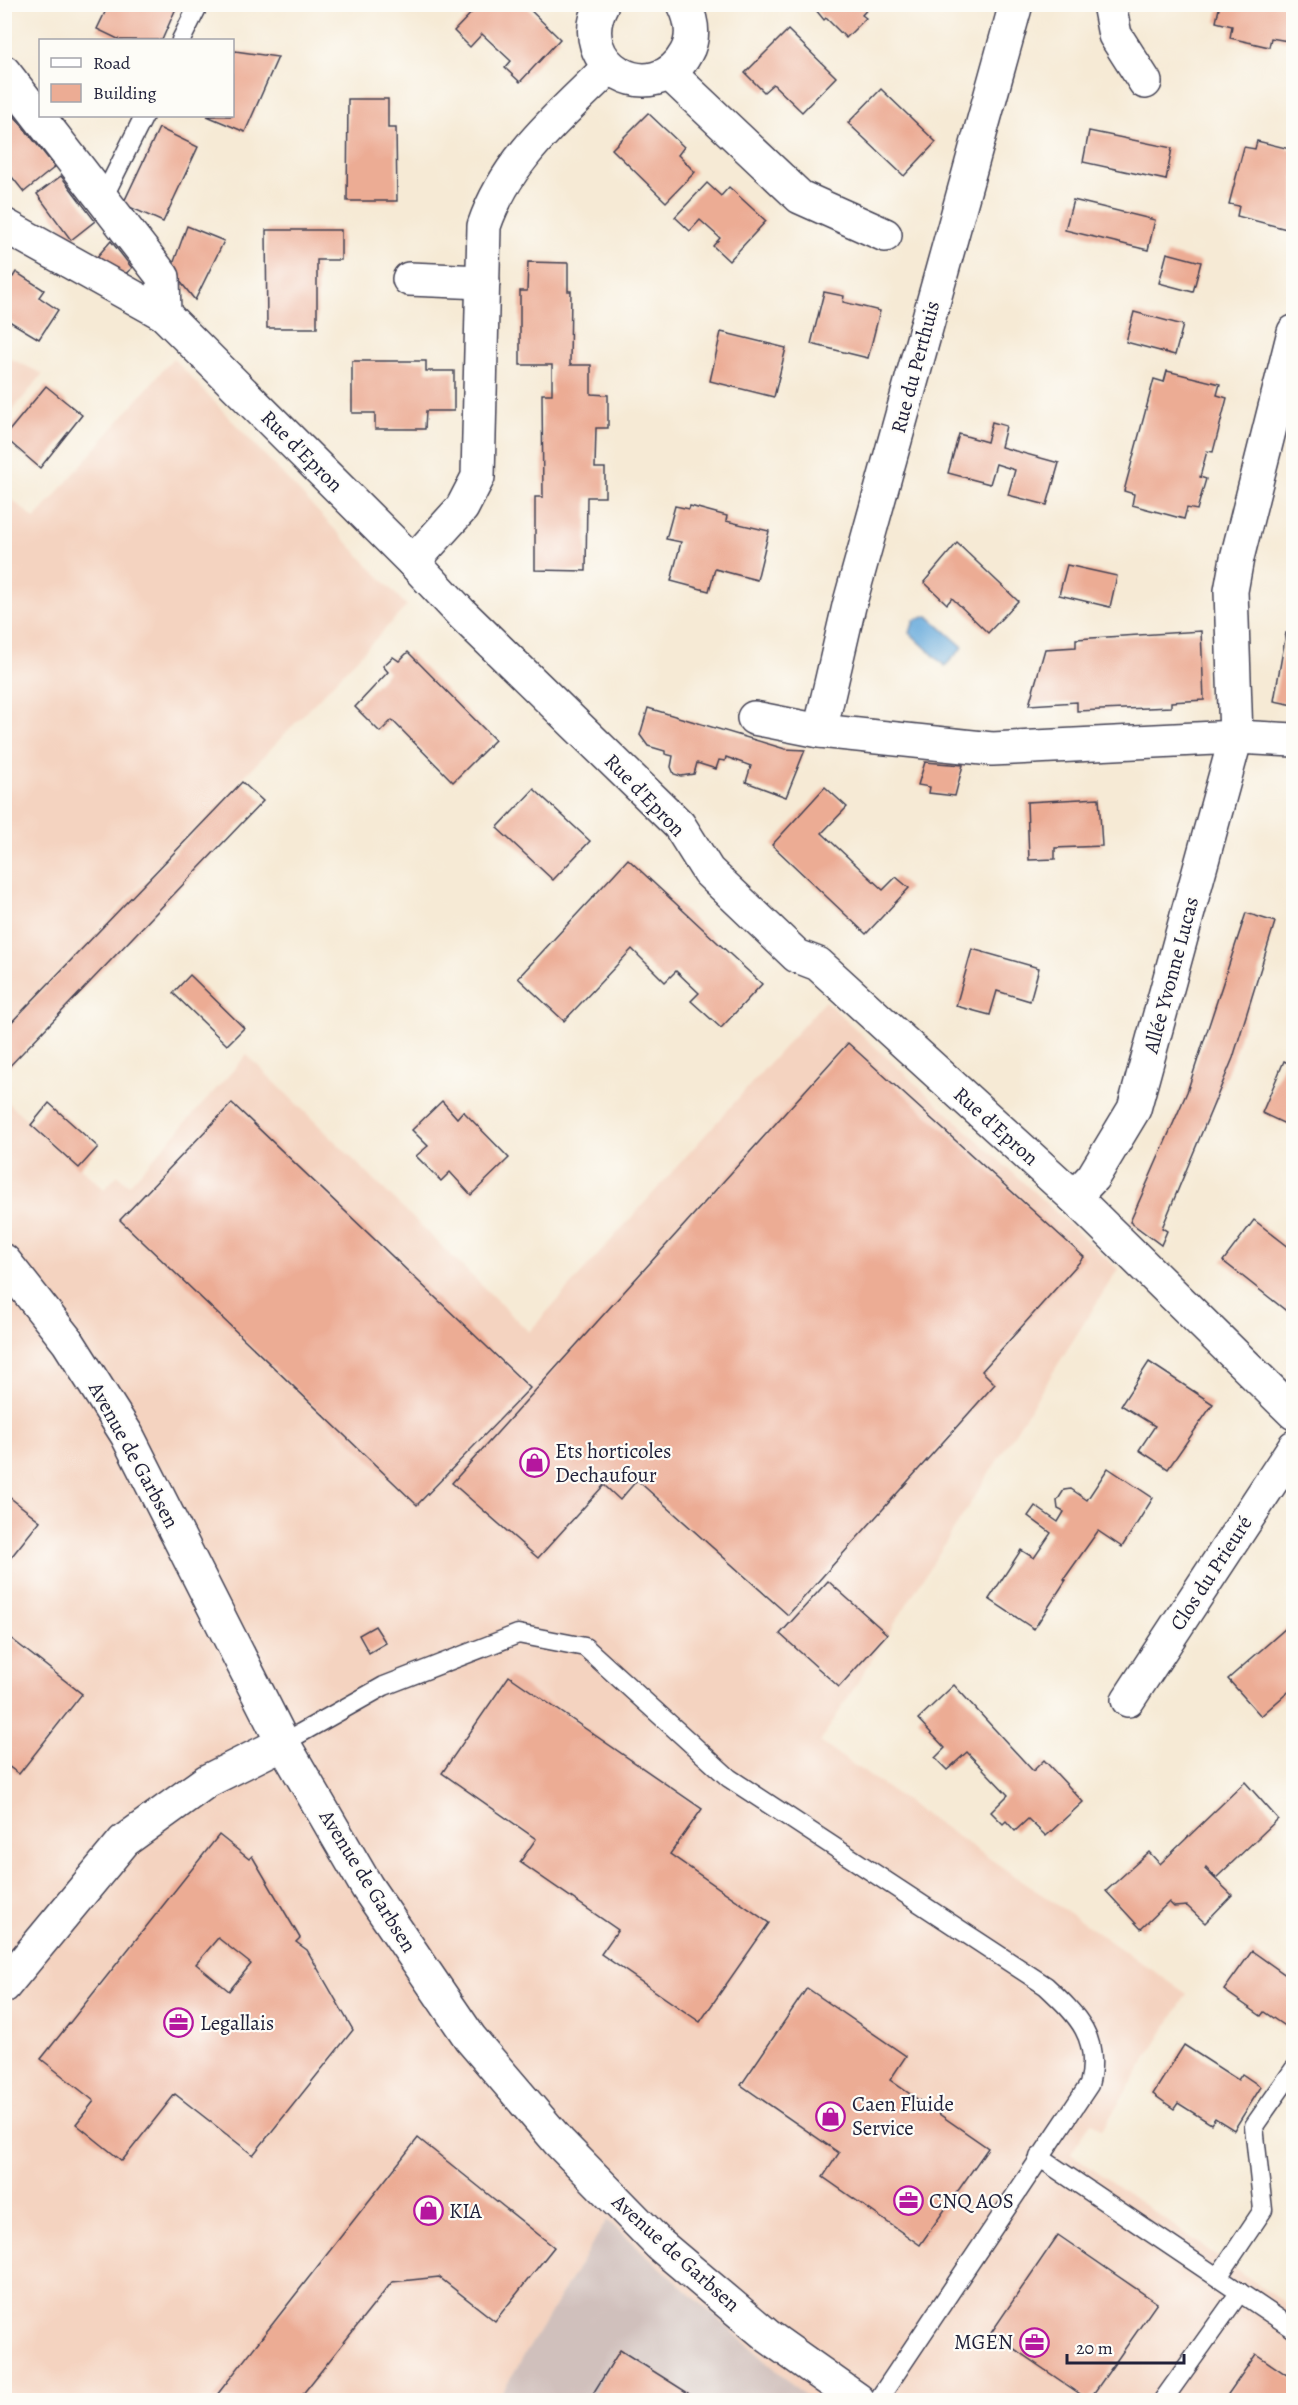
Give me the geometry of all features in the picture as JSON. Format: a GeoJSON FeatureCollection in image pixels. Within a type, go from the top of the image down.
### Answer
{"type":"FeatureCollection","features":[{"type":"Feature","properties":{"kind":"street"},"geometry":{"type":"LineString","coordinates":[[602,4],[594,29],[595,43],[600,56],[609,67],[623,76],[638,80],[654,79],[669,73],[682,62],[689,48],[693,8]]}},
{"type":"Feature","properties":{"kind":"street","name":"Rue du Perthuis"},"geometry":{"type":"LineString","coordinates":[[820,731],[849,606],[1016,4]]}},
{"type":"Feature","properties":{"kind":"street"},"geometry":{"type":"LineString","coordinates":[[1109,4],[1115,35],[1145,82]]}},
{"type":"Feature","properties":{"kind":"street"},"geometry":{"type":"LineString","coordinates":[[413,561],[462,508],[478,477],[484,226],[500,190],[522,154],[609,67]]}},
{"type":"Feature","properties":{"kind":"street"},"geometry":{"type":"LineString","coordinates":[[4,72],[39,117]]}},
{"type":"Feature","properties":{"kind":"street"},"geometry":{"type":"LineString","coordinates":[[669,73],[800,197],[885,235]]}},
{"type":"Feature","properties":{"kind":"street"},"geometry":{"type":"LineString","coordinates":[[39,117],[163,277],[164,314]]}},
{"type":"Feature","properties":{"kind":"street","name":"Rue d'Epron"},"geometry":{"type":"LineString","coordinates":[[4,225],[164,314],[413,561],[461,613],[679,825],[708,871],[797,956],[818,964],[1074,1197],[1293,1413]]}},
{"type":"Feature","properties":{"kind":"street"},"geometry":{"type":"LineString","coordinates":[[409,279],[483,282]]}},
{"type":"Feature","properties":{"kind":"street","name":"Allée Yvonne Lucas"},"geometry":{"type":"LineString","coordinates":[[1074,1197],[1093,1177],[1134,1109],[1236,737],[1231,591],[1237,558],[1293,332]]}},
{"type":"Feature","properties":{"kind":"street"},"geometry":{"type":"LineString","coordinates":[[754,718],[820,731],[992,749],[1236,737],[1293,740]]}},
{"type":"Feature","properties":{"kind":"street","name":"Avenue de Garbsen"},"geometry":{"type":"LineString","coordinates":[[4,1261],[68,1342],[127,1436],[283,1743],[367,1887],[470,2038],[559,2142],[660,2245],[769,2337],[858,2400]]}},
{"type":"Feature","properties":{"kind":"street","name":"Clos du Prieuré"},"geometry":{"type":"LineString","coordinates":[[1128,1700],[1293,1447]]}},
{"type":"Feature","properties":{"kind":"street"},"geometry":{"type":"LineString","coordinates":[[4,1986],[124,1841],[207,1780],[283,1743]]}},
{"type":"Feature","properties":{"kind":"lane"},"geometry":{"type":"LineString","coordinates":[[182,39],[199,4]]}},
{"type":"Feature","properties":{"kind":"lane"},"geometry":{"type":"LineString","coordinates":[[103,198],[144,117]]}},
{"type":"Feature","properties":{"kind":"lane"},"geometry":{"type":"LineString","coordinates":[[283,1743],[384,1686],[518,1634],[585,1647],[729,1778],[1046,1986],[1070,2008],[1084,2024],[1094,2065],[1089,2085],[878,2400]]}},
{"type":"Feature","properties":{"kind":"lane"},"geometry":{"type":"LineString","coordinates":[[1218,2277],[1263,2210],[1254,2126],[1293,2069]]}},
{"type":"Feature","properties":{"kind":"lane"},"geometry":{"type":"LineString","coordinates":[[1039,2157],[1293,2329]]}},
{"type":"Feature","properties":{"kind":"lane"},"geometry":{"type":"LineString","coordinates":[[1163,2400],[1240,2292]]}},
{"type":"Feature","properties":{"kind":"shaded area"},"geometry":{"type":"Polygon","coordinates":[[[5,356],[43,374],[5,419],[5,356]]]}},
{"type":"Feature","properties":{"kind":"shaded area"},"geometry":{"type":"Polygon","coordinates":[[[173,358],[407,606],[5,1027],[5,494],[35,519],[173,358]]]}},
{"type":"Feature","properties":{"kind":"shaded area"},"geometry":{"type":"Polygon","coordinates":[[[825,1001],[1118,1269],[820,1742],[1187,1994],[1102,2130],[1091,2122],[1071,2154],[1293,2309],[1293,2400],[810,2400],[607,2220],[497,2400],[5,2400],[4,1099],[104,1189],[118,1175],[129,1185],[247,1055],[529,1332],[825,1001]]]}},
{"type":"Feature","properties":{"kind":"shaded area"},"geometry":{"type":"Polygon","coordinates":[[[607,2220],[810,2400],[497,2400],[607,2220]]]}},
{"type":"Feature","properties":{"kind":"water"},"geometry":{"type":"Polygon","coordinates":[[[928,616],[963,647],[945,666],[910,633],[914,620],[928,616]]]}},
{"type":"Feature","properties":{"kind":"building"},"geometry":{"type":"Polygon","coordinates":[[[109,4],[174,4],[177,6],[162,39],[118,39],[97,29],[109,4]]]}},
{"type":"Feature","properties":{"kind":"building"},"geometry":{"type":"Polygon","coordinates":[[[480,4],[524,4],[560,39],[520,82],[505,68],[511,61],[482,34],[470,47],[454,31],[480,4]]]}},
{"type":"Feature","properties":{"kind":"building"},"geometry":{"type":"Polygon","coordinates":[[[811,4],[872,4],[862,15],[866,18],[846,38],[826,18],[824,20],[811,4]]]}},
{"type":"Feature","properties":{"kind":"building"},"geometry":{"type":"Polygon","coordinates":[[[1220,4],[1294,4],[1294,42],[1271,38],[1269,47],[1230,38],[1232,26],[1216,22],[1220,4]]]}},
{"type":"Feature","properties":{"kind":"building"},"geometry":{"type":"Polygon","coordinates":[[[788,30],[836,77],[802,112],[773,84],[764,92],[745,73],[788,30]]]}},
{"type":"Feature","properties":{"kind":"building"},"geometry":{"type":"Polygon","coordinates":[[[235,51],[278,57],[245,132],[209,117],[234,117],[235,51]]]}},
{"type":"Feature","properties":{"kind":"building"},"geometry":{"type":"Polygon","coordinates":[[[881,89],[936,142],[904,176],[848,123],[881,89]]]}},
{"type":"Feature","properties":{"kind":"building"},"geometry":{"type":"Polygon","coordinates":[[[348,99],[388,99],[388,128],[396,128],[397,201],[347,201],[348,99]]]}},
{"type":"Feature","properties":{"kind":"building"},"geometry":{"type":"Polygon","coordinates":[[[4,103],[55,167],[24,192],[4,167],[4,103]]]}},
{"type":"Feature","properties":{"kind":"building"},"geometry":{"type":"Polygon","coordinates":[[[648,113],[684,147],[678,155],[695,172],[666,202],[612,149],[648,113]]]}},
{"type":"Feature","properties":{"kind":"building"},"geometry":{"type":"Polygon","coordinates":[[[159,128],[198,147],[163,222],[123,204],[159,128]]]}},
{"type":"Feature","properties":{"kind":"building"},"geometry":{"type":"Polygon","coordinates":[[[1089,131],[1172,148],[1166,180],[1083,162],[1089,131]]]}},
{"type":"Feature","properties":{"kind":"building"},"geometry":{"type":"Polygon","coordinates":[[[1257,141],[1294,150],[1294,231],[1237,216],[1239,206],[1229,204],[1244,147],[1255,149],[1257,141]]]}},
{"type":"Feature","properties":{"kind":"building"},"geometry":{"type":"Polygon","coordinates":[[[61,176],[95,221],[71,240],[37,194],[61,176]]]}},
{"type":"Feature","properties":{"kind":"building"},"geometry":{"type":"Polygon","coordinates":[[[707,183],[721,196],[729,187],[766,221],[729,261],[713,246],[720,238],[700,220],[690,231],[675,217],[707,183]]]}},
{"type":"Feature","properties":{"kind":"building"},"geometry":{"type":"Polygon","coordinates":[[[1073,200],[1155,220],[1148,250],[1065,230],[1073,200]]]}},
{"type":"Feature","properties":{"kind":"building"},"geometry":{"type":"Polygon","coordinates":[[[187,226],[224,241],[195,300],[171,270],[187,226]]]}},
{"type":"Feature","properties":{"kind":"building"},"geometry":{"type":"Polygon","coordinates":[[[266,230],[341,230],[341,260],[317,260],[317,328],[267,328],[266,230]]]}},
{"type":"Feature","properties":{"kind":"building"},"geometry":{"type":"Polygon","coordinates":[[[111,241],[132,268],[123,276],[95,259],[111,241]]]}},
{"type":"Feature","properties":{"kind":"building"},"geometry":{"type":"Polygon","coordinates":[[[1167,253],[1201,262],[1193,292],[1159,283],[1167,253]]]}},
{"type":"Feature","properties":{"kind":"building"},"geometry":{"type":"Polygon","coordinates":[[[528,262],[568,263],[568,291],[571,291],[570,365],[591,365],[591,394],[608,395],[608,428],[596,428],[595,468],[605,468],[605,497],[587,497],[586,571],[535,570],[535,497],[543,497],[542,394],[552,394],[552,365],[520,365],[520,291],[527,291],[528,262]]]}},
{"type":"Feature","properties":{"kind":"building"},"geometry":{"type":"Polygon","coordinates":[[[4,271],[13,277],[16,272],[44,290],[39,297],[58,310],[39,339],[4,318],[4,271]]]}},
{"type":"Feature","properties":{"kind":"building"},"geometry":{"type":"Polygon","coordinates":[[[824,292],[844,296],[843,302],[880,311],[868,358],[811,344],[824,292]]]}},
{"type":"Feature","properties":{"kind":"building"},"geometry":{"type":"Polygon","coordinates":[[[1134,312],[1183,325],[1175,355],[1126,342],[1134,312]]]}},
{"type":"Feature","properties":{"kind":"building"},"geometry":{"type":"Polygon","coordinates":[[[721,332],[786,348],[774,397],[710,381],[721,332]]]}},
{"type":"Feature","properties":{"kind":"building"},"geometry":{"type":"Polygon","coordinates":[[[352,361],[426,361],[426,371],[454,371],[454,411],[426,411],[425,429],[375,429],[375,413],[352,413],[352,361]]]}},
{"type":"Feature","properties":{"kind":"building"},"geometry":{"type":"Polygon","coordinates":[[[1167,371],[1220,384],[1217,395],[1227,398],[1213,452],[1207,451],[1200,477],[1206,479],[1197,510],[1187,508],[1184,519],[1132,505],[1134,494],[1124,491],[1154,379],[1164,382],[1167,371]]]}},
{"type":"Feature","properties":{"kind":"building"},"geometry":{"type":"Polygon","coordinates":[[[46,386],[82,415],[40,468],[4,437],[46,386]]]}},
{"type":"Feature","properties":{"kind":"building"},"geometry":{"type":"Polygon","coordinates":[[[992,422],[1006,426],[1001,447],[1059,463],[1047,505],[1008,495],[1015,470],[996,464],[990,484],[948,473],[959,434],[987,442],[992,422]]]}},
{"type":"Feature","properties":{"kind":"building"},"geometry":{"type":"Polygon","coordinates":[[[675,506],[689,509],[690,506],[727,516],[726,521],[769,531],[757,580],[715,569],[709,591],[671,581],[681,542],[666,539],[675,506]]]}},
{"type":"Feature","properties":{"kind":"building"},"geometry":{"type":"Polygon","coordinates":[[[957,543],[1018,601],[988,633],[952,598],[947,604],[924,582],[957,543]]]}},
{"type":"Feature","properties":{"kind":"building"},"geometry":{"type":"Polygon","coordinates":[[[1067,565],[1117,576],[1110,607],[1059,595],[1067,565]]]}},
{"type":"Feature","properties":{"kind":"building"},"geometry":{"type":"Polygon","coordinates":[[[1201,631],[1204,700],[1171,702],[1171,707],[1077,711],[1077,702],[1029,705],[1045,649],[1076,647],[1076,639],[1201,631]]]}},
{"type":"Feature","properties":{"kind":"building"},"geometry":{"type":"Polygon","coordinates":[[[1286,633],[1294,635],[1294,705],[1274,701],[1286,633]]]}},
{"type":"Feature","properties":{"kind":"building"},"geometry":{"type":"Polygon","coordinates":[[[408,652],[495,740],[453,782],[392,720],[380,732],[355,707],[388,672],[383,666],[393,657],[399,661],[408,652]]]}},
{"type":"Feature","properties":{"kind":"building"},"geometry":{"type":"Polygon","coordinates":[[[648,708],[785,749],[805,750],[786,797],[746,782],[751,766],[726,757],[725,761],[719,760],[716,769],[697,763],[694,774],[681,776],[674,774],[671,767],[673,756],[648,746],[640,735],[648,708]]]}},
{"type":"Feature","properties":{"kind":"building"},"geometry":{"type":"Polygon","coordinates":[[[925,762],[963,765],[955,796],[929,793],[930,787],[918,785],[925,762]]]}},
{"type":"Feature","properties":{"kind":"building"},"geometry":{"type":"Polygon","coordinates":[[[242,782],[263,801],[4,1072],[4,1030],[242,782]]]}},
{"type":"Feature","properties":{"kind":"building"},"geometry":{"type":"Polygon","coordinates":[[[825,787],[847,807],[822,833],[883,890],[896,877],[909,888],[866,934],[772,845],[825,787]]]}},
{"type":"Feature","properties":{"kind":"building"},"geometry":{"type":"Polygon","coordinates":[[[534,789],[590,841],[553,880],[497,828],[534,789]]]}},
{"type":"Feature","properties":{"kind":"building"},"geometry":{"type":"Polygon","coordinates":[[[1099,798],[1102,846],[1055,848],[1055,859],[1029,860],[1027,802],[1099,798]]]}},
{"type":"Feature","properties":{"kind":"building"},"geometry":{"type":"Polygon","coordinates":[[[628,859],[762,984],[721,1028],[691,1001],[699,993],[676,971],[665,982],[632,949],[564,1021],[518,978],[628,859]]]}},
{"type":"Feature","properties":{"kind":"building"},"geometry":{"type":"Polygon","coordinates":[[[1246,913],[1275,922],[1233,1058],[1162,1228],[1167,1231],[1161,1245],[1130,1222],[1187,1092],[1246,913]]]}},
{"type":"Feature","properties":{"kind":"building"},"geometry":{"type":"Polygon","coordinates":[[[972,949],[1039,968],[1030,1001],[997,991],[990,1015],[956,1006],[972,949]]]}},
{"type":"Feature","properties":{"kind":"building"},"geometry":{"type":"Polygon","coordinates":[[[190,975],[244,1028],[227,1045],[173,993],[190,975]]]}},
{"type":"Feature","properties":{"kind":"building"},"geometry":{"type":"Polygon","coordinates":[[[848,1043],[1084,1257],[982,1371],[995,1384],[788,1615],[637,1480],[620,1500],[604,1485],[538,1558],[452,1483],[848,1043]]]}},
{"type":"Feature","properties":{"kind":"building"},"geometry":{"type":"Polygon","coordinates":[[[1284,1061],[1294,1066],[1294,1128],[1262,1113],[1284,1061]]]}},
{"type":"Feature","properties":{"kind":"building"},"geometry":{"type":"Polygon","coordinates":[[[442,1101],[457,1118],[463,1111],[509,1158],[471,1195],[450,1172],[441,1181],[416,1156],[428,1146],[412,1130],[442,1101]]]}},
{"type":"Feature","properties":{"kind":"building"},"geometry":{"type":"Polygon","coordinates":[[[49,1103],[98,1147],[79,1168],[31,1125],[49,1103]]]}},
{"type":"Feature","properties":{"kind":"building"},"geometry":{"type":"Polygon","coordinates":[[[232,1103],[530,1388],[417,1505],[120,1220],[232,1103]]]}},
{"type":"Feature","properties":{"kind":"building"},"geometry":{"type":"Polygon","coordinates":[[[1254,1220],[1294,1251],[1294,1317],[1223,1261],[1254,1220]]]}},
{"type":"Feature","properties":{"kind":"building"},"geometry":{"type":"Polygon","coordinates":[[[1149,1362],[1213,1404],[1168,1469],[1139,1450],[1155,1426],[1121,1405],[1149,1362]]]}},
{"type":"Feature","properties":{"kind":"building"},"geometry":{"type":"Polygon","coordinates":[[[1108,1468],[1153,1498],[1122,1547],[1098,1531],[1064,1579],[1066,1580],[1034,1629],[989,1599],[1021,1550],[1034,1558],[1051,1533],[1028,1516],[1035,1506],[1058,1522],[1064,1512],[1058,1509],[1057,1501],[1064,1490],[1071,1489],[1087,1500],[1108,1468]]]}},
{"type":"Feature","properties":{"kind":"building"},"geometry":{"type":"Polygon","coordinates":[[[4,1493],[40,1521],[4,1566],[4,1493]]]}},
{"type":"Feature","properties":{"kind":"building"},"geometry":{"type":"Polygon","coordinates":[[[828,1581],[887,1634],[839,1687],[780,1634],[828,1581]]]}},
{"type":"Feature","properties":{"kind":"building"},"geometry":{"type":"Polygon","coordinates":[[[1294,1621],[1294,1687],[1261,1716],[1228,1679],[1294,1621]]]}},
{"type":"Feature","properties":{"kind":"building"},"geometry":{"type":"Polygon","coordinates":[[[375,1626],[386,1643],[369,1653],[359,1635],[375,1626]]]}},
{"type":"Feature","properties":{"kind":"building"},"geometry":{"type":"Polygon","coordinates":[[[4,1633],[82,1694],[19,1774],[4,1763],[4,1633]]]}},
{"type":"Feature","properties":{"kind":"building"},"geometry":{"type":"Polygon","coordinates":[[[509,1676],[702,1809],[670,1854],[769,1923],[700,2022],[601,1954],[618,1930],[520,1862],[536,1839],[442,1773],[509,1676]]]}},
{"type":"Feature","properties":{"kind":"building"},"geometry":{"type":"Polygon","coordinates":[[[954,1685],[1033,1771],[1044,1760],[1083,1802],[1046,1836],[1028,1819],[1015,1831],[1006,1821],[1003,1824],[991,1812],[1008,1795],[967,1752],[947,1770],[935,1758],[945,1748],[918,1719],[954,1685]]]}},
{"type":"Feature","properties":{"kind":"building"},"geometry":{"type":"Polygon","coordinates":[[[1245,1782],[1278,1819],[1216,1878],[1206,1867],[1205,1869],[1232,1895],[1205,1923],[1187,1906],[1174,1907],[1169,1902],[1141,1929],[1106,1891],[1149,1852],[1160,1864],[1245,1782]]]}},
{"type":"Feature","properties":{"kind":"building"},"geometry":{"type":"Polygon","coordinates":[[[219,1835],[249,1859],[252,1856],[300,1938],[296,1942],[307,1950],[353,2030],[253,2155],[175,2094],[122,2161],[76,2124],[94,2101],[41,2059],[219,1835]],[[218,1938],[196,1964],[229,1991],[251,1964],[218,1938]]]}},
{"type":"Feature","properties":{"kind":"building"},"geometry":{"type":"Polygon","coordinates":[[[1252,1951],[1294,1981],[1294,2026],[1289,2023],[1286,2027],[1264,2012],[1261,2016],[1224,1990],[1252,1951]]]}},
{"type":"Feature","properties":{"kind":"building"},"geometry":{"type":"Polygon","coordinates":[[[807,1988],[906,2056],[890,2080],[988,2148],[920,2245],[823,2177],[839,2153],[741,2085],[807,1988]]]}},
{"type":"Feature","properties":{"kind":"building"},"geometry":{"type":"Polygon","coordinates":[[[1184,2045],[1238,2080],[1242,2074],[1261,2087],[1234,2130],[1215,2118],[1211,2124],[1178,2103],[1174,2109],[1153,2094],[1184,2045]]]}},
{"type":"Feature","properties":{"kind":"building"},"geometry":{"type":"Polygon","coordinates":[[[418,2138],[554,2247],[495,2321],[439,2277],[392,2282],[298,2400],[213,2400],[418,2138]]]}},
{"type":"Feature","properties":{"kind":"building"},"geometry":{"type":"Polygon","coordinates":[[[1058,2235],[1157,2303],[1089,2400],[991,2333],[1058,2235]]]}},
{"type":"Feature","properties":{"kind":"building"},"geometry":{"type":"Polygon","coordinates":[[[620,2350],[699,2400],[589,2400],[620,2350]]]}},
{"type":"Feature","properties":{"kind":"building"},"geometry":{"type":"Polygon","coordinates":[[[1256,2354],[1294,2380],[1294,2400],[1224,2400],[1256,2354]]]}},
{"type":"Feature","properties":{"kind":"place","name":"Ets horticoles Dechaufour"},"geometry":{"type":"Point","coordinates":[534,1463]}},
{"type":"Feature","properties":{"kind":"place","name":"Legallais"},"geometry":{"type":"Point","coordinates":[179,2023]}},
{"type":"Feature","properties":{"kind":"place","name":"Caen Fluide Service"},"geometry":{"type":"Point","coordinates":[831,2116]}},
{"type":"Feature","properties":{"kind":"place","name":"CNQ AOS"},"geometry":{"type":"Point","coordinates":[908,2201]}},
{"type":"Feature","properties":{"kind":"place","name":"KIA"},"geometry":{"type":"Point","coordinates":[428,2211]}},
{"type":"Feature","properties":{"kind":"place","name":"MGEN"},"geometry":{"type":"Point","coordinates":[1034,2342]}}]}
